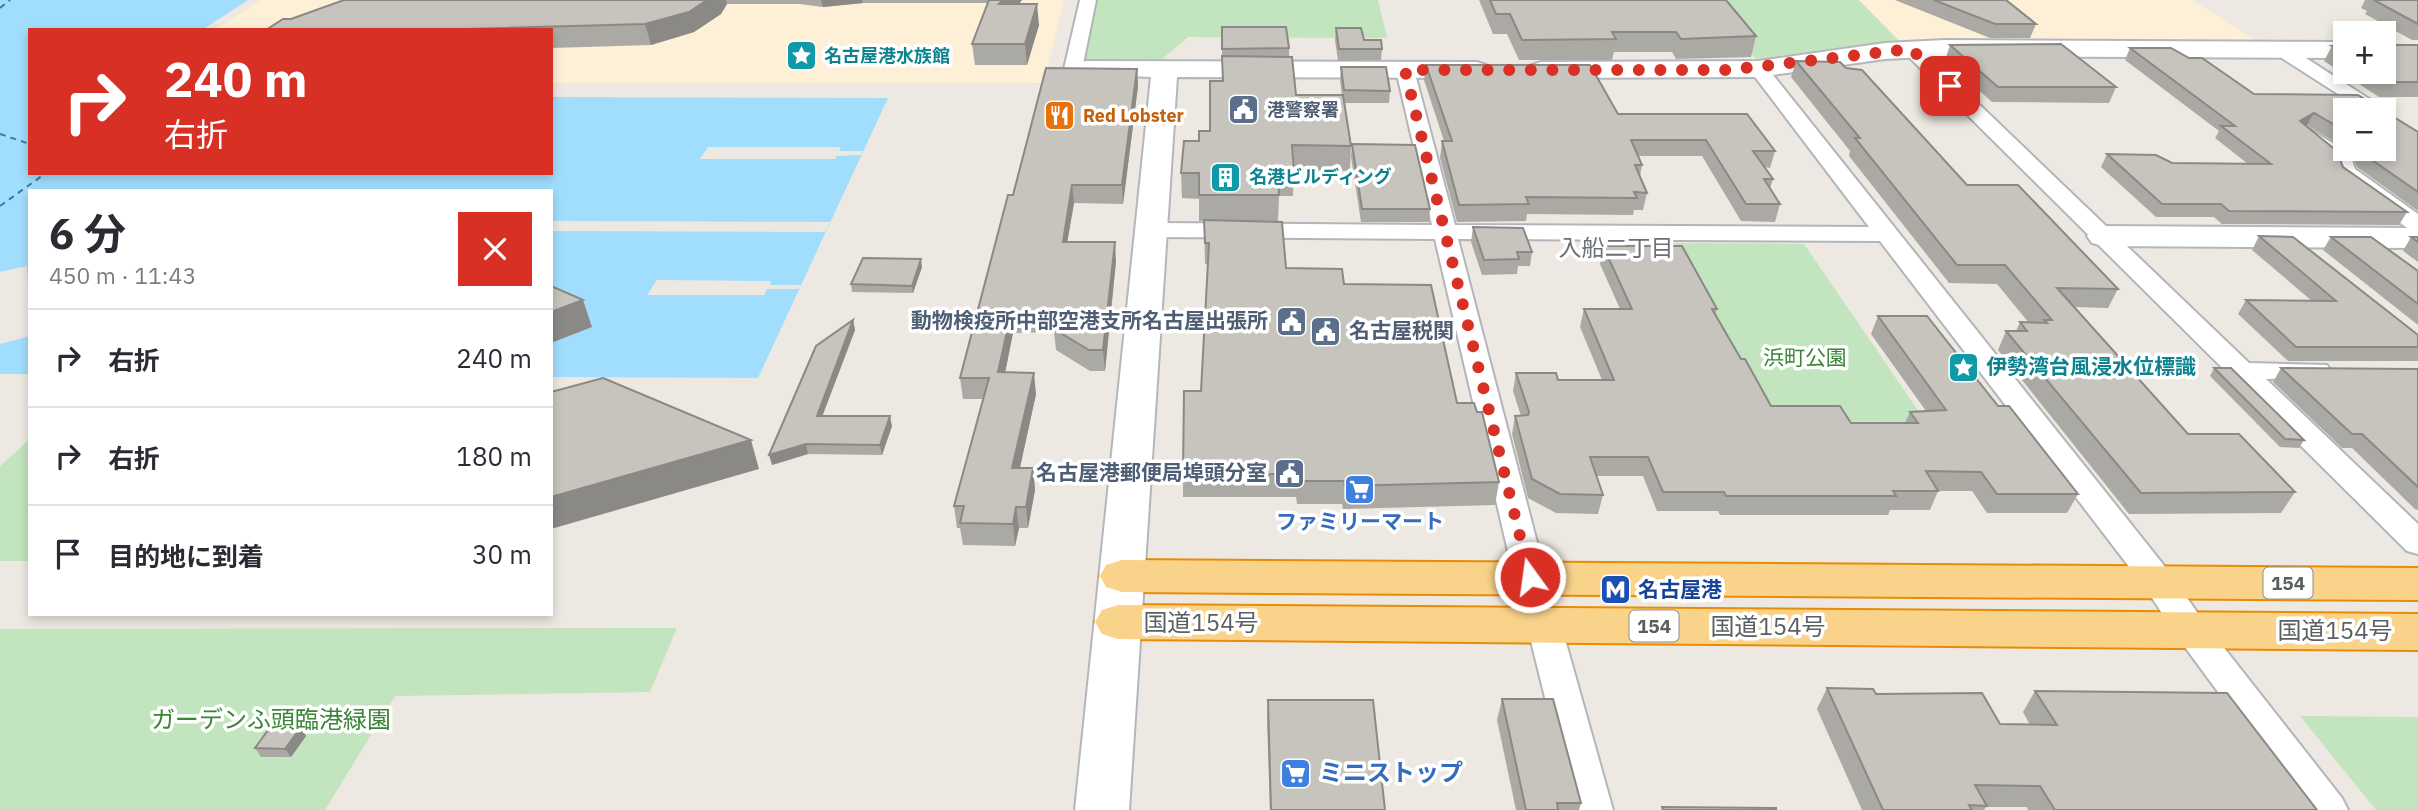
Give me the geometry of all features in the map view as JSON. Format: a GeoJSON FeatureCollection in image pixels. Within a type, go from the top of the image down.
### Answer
{"type":"FeatureCollection","features":[{"type":"Feature","properties":{"kind":"highway","name":"154"},"geometry":{"type":"LineString","coordinates":[[1122,576],[2418,584]]}},
{"type":"Feature","properties":{"kind":"highway","name":"国道154号"},"geometry":{"type":"LineString","coordinates":[[1118,622],[2418,632]]}},
{"type":"Feature","properties":{"kind":"street"},"geometry":{"type":"LineString","coordinates":[[1088,0],[1073,69],[1758,69],[1911,49],[2333,50]]}},
{"type":"Feature","properties":{"kind":"street"},"geometry":{"type":"LineString","coordinates":[[1911,49],[2418,543]]}},
{"type":"Feature","properties":{"kind":"street"},"geometry":{"type":"LineString","coordinates":[[2280,49],[2357,98]]}},
{"type":"Feature","properties":{"kind":"street"},"geometry":{"type":"LineString","coordinates":[[1102,810],[1165,69]]}},
{"type":"Feature","properties":{"kind":"street"},"geometry":{"type":"LineString","coordinates":[[1758,69],[2158,581],[2191,630],[2329,810]]}},
{"type":"Feature","properties":{"kind":"street"},"geometry":{"type":"LineString","coordinates":[[1405,70],[1530,577]]}},
{"type":"Feature","properties":{"kind":"street"},"geometry":{"type":"LineString","coordinates":[[2333,133],[2306,133],[2333,152]]}},
{"type":"Feature","properties":{"kind":"street"},"geometry":{"type":"LineString","coordinates":[[2343,161],[2346,172],[2418,225]]}},
{"type":"Feature","properties":{"kind":"street"},"geometry":{"type":"LineString","coordinates":[[1151,230],[1887,234]]}},
{"type":"Feature","properties":{"kind":"street"},"geometry":{"type":"LineString","coordinates":[[2103,236],[2367,237],[2408,250]]}},
{"type":"Feature","properties":{"kind":"street"},"geometry":{"type":"LineString","coordinates":[[2288,237],[2320,263]]}},
{"type":"Feature","properties":{"kind":"street"},"geometry":{"type":"LineString","coordinates":[[2241,371],[2336,371]]}},
{"type":"Feature","properties":{"kind":"street"},"geometry":{"type":"LineString","coordinates":[[1544,625],[1593,810]]}},
{"type":"Feature","properties":{"kind":"shaded area","name":"名古屋港水族館"},"geometry":{"type":"Polygon","coordinates":[[[261,0],[1064,0],[1044,83],[553,83],[553,28],[218,28],[261,0]]]}},
{"type":"Feature","properties":{"kind":"shaded area"},"geometry":{"type":"Polygon","coordinates":[[[1859,0],[2192,0],[2255,40],[1898,40],[1859,0]]]}},
{"type":"Feature","properties":{"kind":"green space"},"geometry":{"type":"Polygon","coordinates":[[[1094,0],[1378,0],[1387,38],[1188,37],[1162,59],[1083,59],[1094,0]]]}},
{"type":"Feature","properties":{"kind":"green space"},"geometry":{"type":"Polygon","coordinates":[[[1708,0],[1859,0],[1898,40],[1756,59],[1708,0]]]}},
{"type":"Feature","properties":{"kind":"green space","name":"浜町公園"},"geometry":{"type":"Polygon","coordinates":[[[1673,243],[1804,244],[1926,422],[1767,421],[1673,243]]]}},
{"type":"Feature","properties":{"kind":"green space"},"geometry":{"type":"Polygon","coordinates":[[[28,441],[28,561],[0,561],[0,466],[28,441]]]}},
{"type":"Feature","properties":{"kind":"green space","name":"ガーデンふ頭臨港緑園"},"geometry":{"type":"Polygon","coordinates":[[[677,628],[650,692],[395,696],[325,810],[0,810],[0,629],[677,628]]]}},
{"type":"Feature","properties":{"kind":"green space"},"geometry":{"type":"Polygon","coordinates":[[[2300,716],[2418,717],[2418,810],[2376,810],[2300,716]]]}},
{"type":"Feature","properties":{"kind":"water"},"geometry":{"type":"Polygon","coordinates":[[[0,0],[248,0],[205,28],[28,28],[28,175],[553,175],[553,97],[888,98],[758,378],[553,377],[553,189],[28,189],[28,374],[0,374],[0,0]]]}},
{"type":"Feature","properties":{"kind":"pier"},"geometry":{"type":"Polygon","coordinates":[[[708,147],[841,147],[839,151],[863,151],[861,155],[837,156],[835,159],[700,159],[708,147]]]}},
{"type":"Feature","properties":{"kind":"pier"},"geometry":{"type":"Polygon","coordinates":[[[553,221],[830,222],[825,232],[553,231],[553,221]]]}},
{"type":"Feature","properties":{"kind":"pier"},"geometry":{"type":"Polygon","coordinates":[[[27,266],[28,337],[0,344],[0,272],[27,266]]]}},
{"type":"Feature","properties":{"kind":"pier"},"geometry":{"type":"Polygon","coordinates":[[[657,280],[771,281],[770,285],[801,285],[798,289],[767,289],[764,295],[647,295],[657,280]]]}},
{"type":"Feature","properties":{"kind":"building"},"geometry":{"type":"Polygon","coordinates":[[[344,0],[707,0],[689,12],[645,24],[503,28],[269,28],[283,19],[291,19],[344,0]]]}},
{"type":"Feature","properties":{"kind":"building"},"geometry":{"type":"Polygon","coordinates":[[[989,0],[1003,0],[999,4],[1037,4],[1025,44],[972,44],[989,0]]]}},
{"type":"Feature","properties":{"kind":"building"},"geometry":{"type":"Polygon","coordinates":[[[1490,0],[1726,0],[1756,36],[1681,39],[1676,32],[1612,32],[1616,39],[1522,40],[1510,14],[1496,14],[1490,0]]]}},
{"type":"Feature","properties":{"kind":"building"},"geometry":{"type":"Polygon","coordinates":[[[1934,0],[2006,0],[2036,24],[1995,24],[1934,0]]]}},
{"type":"Feature","properties":{"kind":"building"},"geometry":{"type":"Polygon","coordinates":[[[2374,0],[2418,0],[2418,24],[2374,0]]]}},
{"type":"Feature","properties":{"kind":"building"},"geometry":{"type":"Polygon","coordinates":[[[1222,27],[1286,27],[1289,48],[1222,49],[1222,27]]]}},
{"type":"Feature","properties":{"kind":"building"},"geometry":{"type":"Polygon","coordinates":[[[1336,28],[1361,28],[1364,40],[1381,40],[1382,49],[1339,49],[1336,28]]]}},
{"type":"Feature","properties":{"kind":"building"},"geometry":{"type":"Polygon","coordinates":[[[2061,44],[2116,87],[1998,87],[1950,45],[2061,44]]]}},
{"type":"Feature","properties":{"kind":"building"},"geometry":{"type":"Polygon","coordinates":[[[2396,45],[2418,45],[2418,82],[2396,82],[2396,45]]]}},
{"type":"Feature","properties":{"kind":"building"},"geometry":{"type":"Polygon","coordinates":[[[2130,48],[2171,48],[2189,58],[2202,58],[2254,94],[2358,95],[2363,98],[2333,98],[2333,124],[2314,113],[2300,121],[2333,148],[2333,161],[2341,161],[2343,167],[2407,212],[2229,211],[2221,204],[2162,204],[2107,154],[2156,155],[2172,163],[2271,164],[2221,126],[2235,126],[2130,48]]]}},
{"type":"Feature","properties":{"kind":"building"},"geometry":{"type":"Polygon","coordinates":[[[1222,56],[1292,57],[1296,95],[1343,95],[1351,146],[1292,145],[1294,171],[1278,170],[1279,195],[1199,195],[1199,173],[1181,173],[1184,141],[1199,141],[1199,131],[1210,131],[1210,81],[1223,81],[1222,56]]]}},
{"type":"Feature","properties":{"kind":"building"},"geometry":{"type":"Polygon","coordinates":[[[1796,61],[1840,62],[1846,68],[1862,70],[1967,185],[2018,185],[2118,289],[2057,288],[2188,434],[2239,434],[2295,492],[2141,493],[2006,331],[2027,331],[2020,322],[2047,323],[2044,320],[2052,320],[2005,265],[1957,265],[1855,138],[1860,138],[1796,61]]]}},
{"type":"Feature","properties":{"kind":"building"},"geometry":{"type":"Polygon","coordinates":[[[1426,65],[1590,65],[1618,114],[1747,114],[1775,151],[1753,151],[1773,179],[1764,179],[1780,204],[1746,204],[1706,140],[1631,140],[1642,165],[1635,165],[1647,193],[1634,192],[1637,198],[1526,197],[1529,204],[1459,205],[1442,141],[1452,141],[1426,65]]]}},
{"type":"Feature","properties":{"kind":"building"},"geometry":{"type":"Polygon","coordinates":[[[1341,67],[1386,67],[1390,91],[1344,90],[1341,67]]]}},
{"type":"Feature","properties":{"kind":"building"},"geometry":{"type":"Polygon","coordinates":[[[1046,68],[1137,69],[1122,185],[1072,185],[1063,242],[1115,242],[1103,350],[1089,350],[1054,329],[1056,312],[1011,313],[998,372],[1034,373],[1012,468],[1033,468],[1026,507],[1016,507],[1013,524],[960,523],[964,506],[954,506],[989,378],[960,378],[1008,195],[1013,195],[1046,68]]]}},
{"type":"Feature","properties":{"kind":"building"},"geometry":{"type":"Polygon","coordinates":[[[2396,118],[2418,132],[2418,192],[2374,161],[2396,161],[2396,118]]]}},
{"type":"Feature","properties":{"kind":"building"},"geometry":{"type":"Polygon","coordinates":[[[1352,144],[1415,145],[1430,209],[1362,209],[1352,144]]]}},
{"type":"Feature","properties":{"kind":"building"},"geometry":{"type":"Polygon","coordinates":[[[1204,220],[1282,222],[1286,268],[1342,269],[1344,284],[1431,285],[1457,403],[1474,403],[1477,412],[1482,412],[1499,482],[1345,486],[1344,481],[1298,481],[1298,474],[1183,474],[1184,391],[1201,391],[1209,243],[1205,243],[1204,220]]]}},
{"type":"Feature","properties":{"kind":"building"},"geometry":{"type":"Polygon","coordinates":[[[1473,227],[1523,228],[1532,252],[1517,252],[1519,259],[1484,260],[1473,227]]]}},
{"type":"Feature","properties":{"kind":"building"},"geometry":{"type":"Polygon","coordinates":[[[2259,236],[2293,237],[2418,335],[2418,347],[2296,347],[2246,300],[2336,301],[2259,236]]]}},
{"type":"Feature","properties":{"kind":"building"},"geometry":{"type":"Polygon","coordinates":[[[2331,237],[2371,237],[2418,271],[2418,304],[2331,237]]]}},
{"type":"Feature","properties":{"kind":"building"},"geometry":{"type":"Polygon","coordinates":[[[1603,246],[1682,246],[1717,309],[1712,309],[1741,359],[1745,359],[1771,406],[1840,406],[1851,423],[1918,423],[1910,412],[1946,410],[1878,316],[1927,316],[1998,406],[2009,406],[2078,494],[1997,494],[1981,472],[1926,471],[1938,491],[1893,491],[1896,496],[1726,496],[1724,492],[1663,492],[1648,457],[1590,457],[1603,495],[1560,494],[1532,479],[1515,416],[1528,415],[1529,412],[1516,373],[1556,373],[1558,380],[1614,380],[1584,309],[1632,309],[1603,246]]]}},
{"type":"Feature","properties":{"kind":"building"},"geometry":{"type":"Polygon","coordinates":[[[863,258],[921,259],[912,286],[851,284],[863,258]]]}},
{"type":"Feature","properties":{"kind":"building"},"geometry":{"type":"Polygon","coordinates":[[[553,287],[583,300],[553,311],[553,287]]]}},
{"type":"Feature","properties":{"kind":"building"},"geometry":{"type":"Polygon","coordinates":[[[853,320],[817,416],[890,416],[880,445],[806,444],[769,455],[816,346],[853,320]]]}},
{"type":"Feature","properties":{"kind":"building"},"geometry":{"type":"Polygon","coordinates":[[[2214,368],[2231,368],[2304,440],[2285,439],[2214,368]]]}},
{"type":"Feature","properties":{"kind":"building"},"geometry":{"type":"Polygon","coordinates":[[[2281,368],[2418,369],[2418,487],[2362,434],[2352,434],[2281,368]]]}},
{"type":"Feature","properties":{"kind":"building"},"geometry":{"type":"Polygon","coordinates":[[[603,378],[751,440],[553,496],[553,391],[603,378]]]}},
{"type":"Feature","properties":{"kind":"building"},"geometry":{"type":"Polygon","coordinates":[[[1827,688],[1873,689],[1876,694],[1982,693],[2000,724],[2057,725],[2035,691],[2227,693],[2317,810],[2055,810],[2040,786],[1975,785],[1987,806],[1969,805],[1972,810],[1883,810],[1827,688]]]}},
{"type":"Feature","properties":{"kind":"building"},"geometry":{"type":"Polygon","coordinates":[[[1502,699],[1553,699],[1581,803],[1557,803],[1558,810],[1526,810],[1502,699]]]}},
{"type":"Feature","properties":{"kind":"building"},"geometry":{"type":"Polygon","coordinates":[[[1268,700],[1373,700],[1385,810],[1271,810],[1268,700]]]}},
{"type":"Feature","properties":{"kind":"building"},"geometry":{"type":"Polygon","coordinates":[[[271,726],[301,727],[285,749],[255,748],[271,726]]]}},
{"type":"Feature","properties":{"kind":"building"},"geometry":{"type":"Polygon","coordinates":[[[1662,807],[1776,808],[1776,810],[1663,810],[1662,807]]]}},
{"type":"Feature","properties":{"kind":"ferry route"},"geometry":{"type":"LineString","coordinates":[[0,8],[10,0]]}},
{"type":"Feature","properties":{"kind":"ferry route"},"geometry":{"type":"LineString","coordinates":[[0,134],[28,143]]}},
{"type":"Feature","properties":{"kind":"ferry route"},"geometry":{"type":"LineString","coordinates":[[0,206],[43,175]]}},
{"type":"Feature","properties":{"kind":"place","name":"名古屋港水族館"},"geometry":{"type":"Point","coordinates":[801,56]}},
{"type":"Feature","properties":{"kind":"place","name":"港警察署"},"geometry":{"type":"Point","coordinates":[1244,110]}},
{"type":"Feature","properties":{"kind":"place","name":"Red Lobster"},"geometry":{"type":"Point","coordinates":[1060,116]}},
{"type":"Feature","properties":{"kind":"place","name":"名港ビルディング"},"geometry":{"type":"Point","coordinates":[1226,177]}},
{"type":"Feature","properties":{"kind":"place","name":"動物検疫所中部空港支所名古屋出張所"},"geometry":{"type":"Point","coordinates":[1291,321]}},
{"type":"Feature","properties":{"kind":"place","name":"名古屋税関"},"geometry":{"type":"Point","coordinates":[1326,331]}},
{"type":"Feature","properties":{"kind":"place","name":"伊勢湾台風浸水位標識"},"geometry":{"type":"Point","coordinates":[1963,367]}},
{"type":"Feature","properties":{"kind":"place","name":"名古屋港郵便局埠頭分室"},"geometry":{"type":"Point","coordinates":[1290,473]}},
{"type":"Feature","properties":{"kind":"place","name":"ファミリーマート"},"geometry":{"type":"Point","coordinates":[1360,490]}},
{"type":"Feature","properties":{"kind":"place","name":"名古屋港"},"geometry":{"type":"Point","coordinates":[1615,590]}},
{"type":"Feature","properties":{"kind":"place","name":"ミニストップ"},"geometry":{"type":"Point","coordinates":[1296,773]}},
{"type":"Feature","properties":{"kind":"district","name":"入船二丁目"},"geometry":{"type":"Point","coordinates":[1616,248]}},
{"type":"Feature","properties":{"kind":"route"},"geometry":{"type":"LineString","coordinates":[[1530,577],[1405,70],[1758,69],[1911,49],[1950,86]]}}]}
